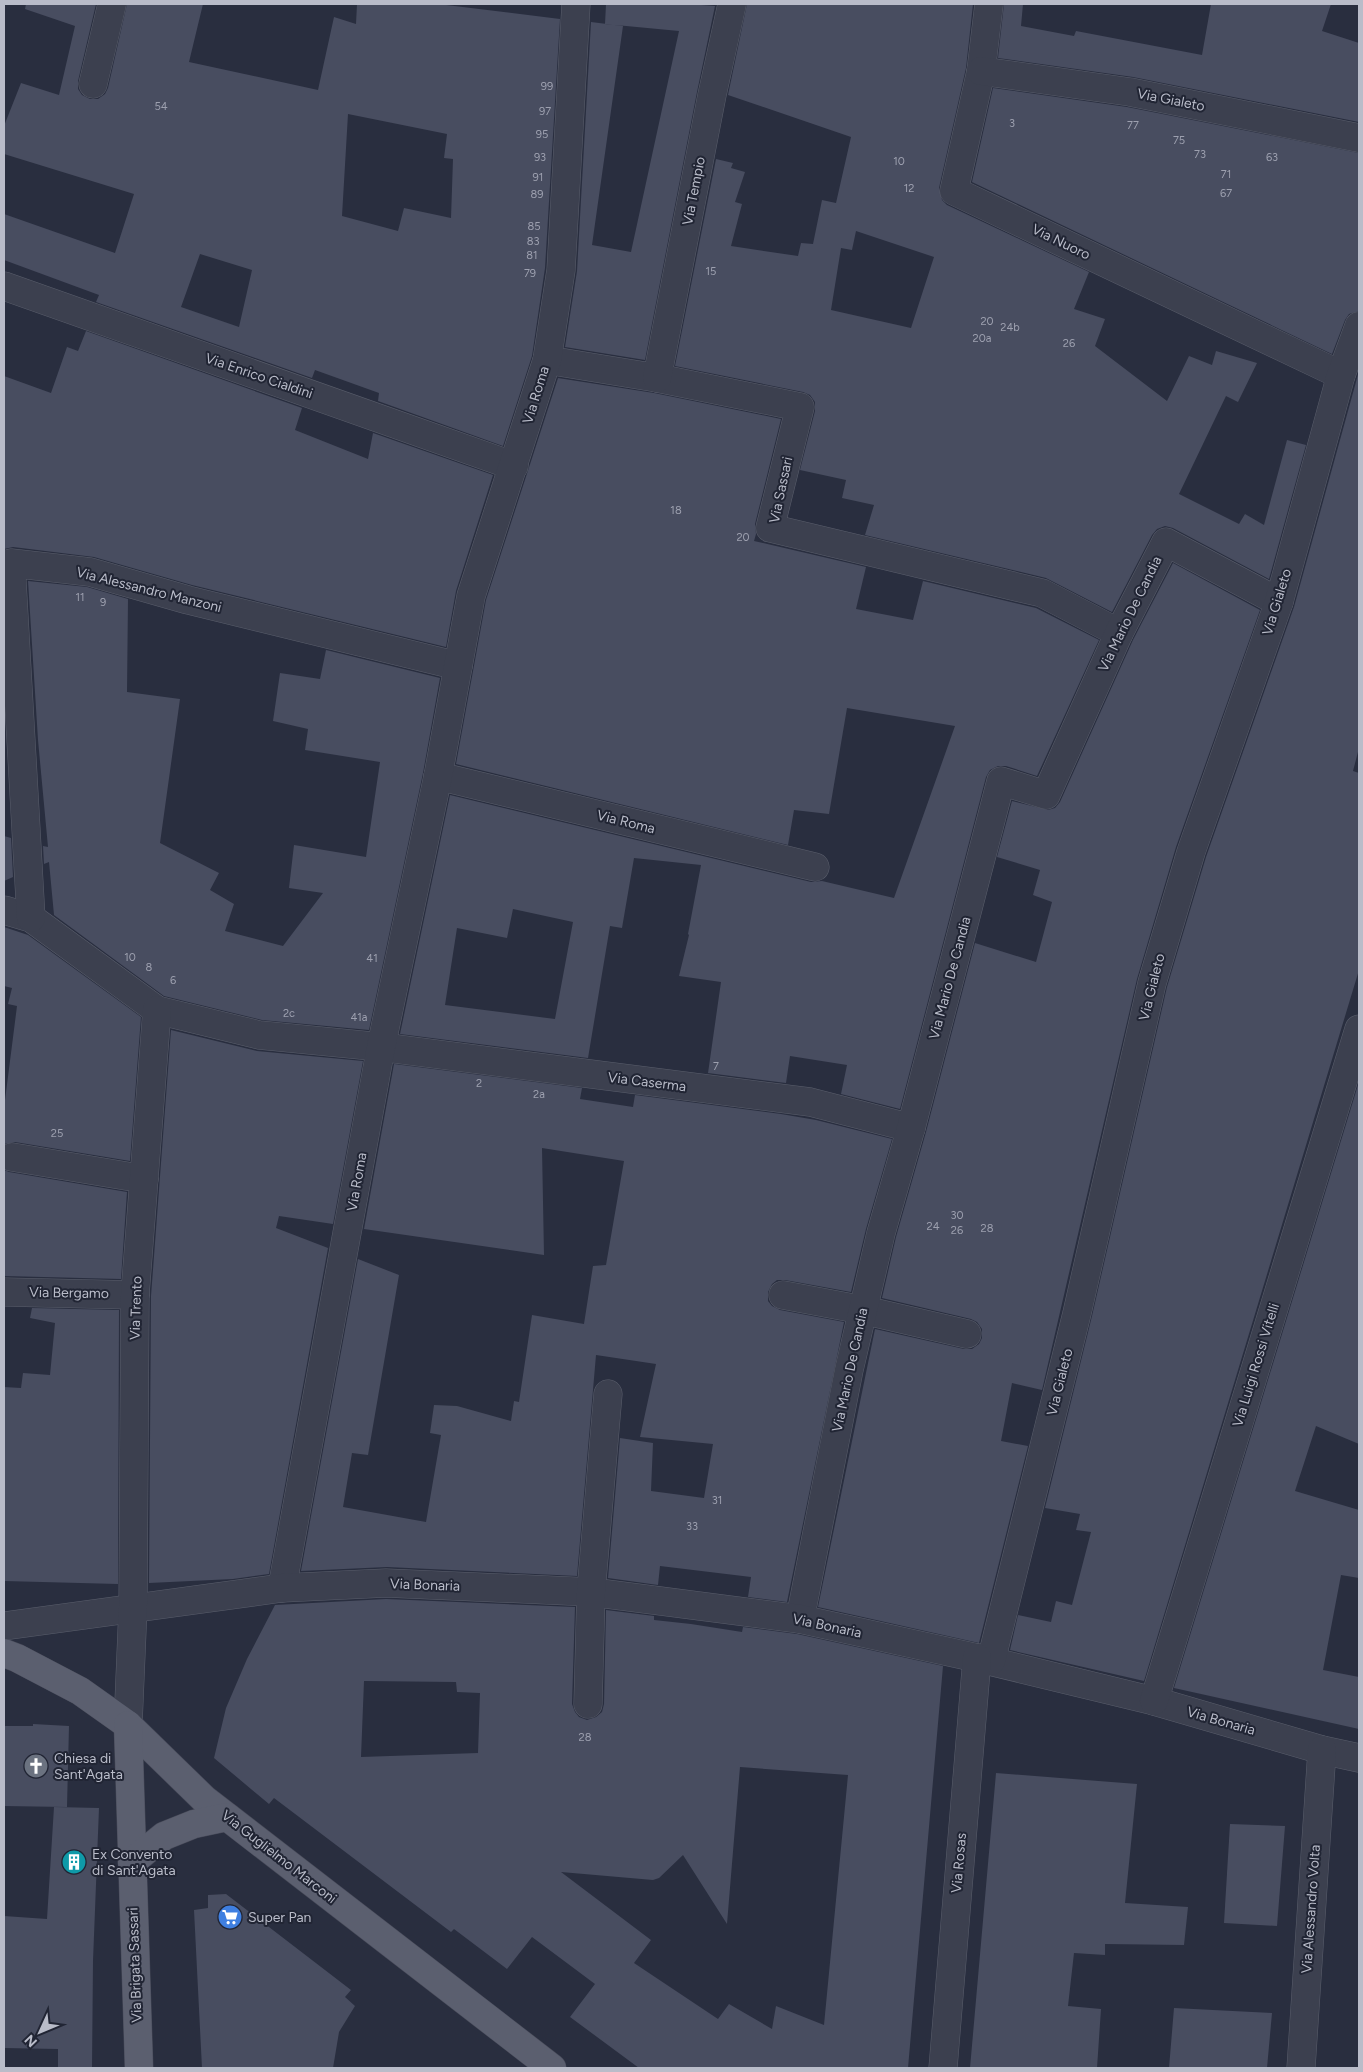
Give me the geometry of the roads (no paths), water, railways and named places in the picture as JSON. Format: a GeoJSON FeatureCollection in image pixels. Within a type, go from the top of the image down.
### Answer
{"type":"FeatureCollection","features":[{"type":"Feature","properties":{"kind":"main road","name":"Via Guglielmo Marconi"},"geometry":{"type":"LineString","coordinates":[[4,1653],[80,1691],[128,1725],[204,1799],[552,2068]]}},
{"type":"Feature","properties":{"kind":"main road","name":"Via Brigata Sassari"},"geometry":{"type":"LineString","coordinates":[[128,1725],[139,2068]]}},
{"type":"Feature","properties":{"kind":"main road"},"geometry":{"type":"LineString","coordinates":[[132,1862],[164,1836],[194,1824],[227,1816]]}},
{"type":"Feature","properties":{"kind":"street"},"geometry":{"type":"LineString","coordinates":[[93,84],[112,4]]}},
{"type":"Feature","properties":{"kind":"street","name":"Via Roma"},"geometry":{"type":"LineString","coordinates":[[282,1588],[381,1047],[438,776],[471,596],[547,360],[561,270],[576,4]]}},
{"type":"Feature","properties":{"kind":"street","name":"Via Tempio"},"geometry":{"type":"LineString","coordinates":[[657,378],[712,95],[732,4]]}},
{"type":"Feature","properties":{"kind":"street","name":"Via Nuoro"},"geometry":{"type":"LineString","coordinates":[[989,4],[982,71],[954,191],[1341,375]]}},
{"type":"Feature","properties":{"kind":"street","name":"Via Gialeto"},"geometry":{"type":"LineString","coordinates":[[982,71],[1130,92],[1359,138]]}},
{"type":"Feature","properties":{"kind":"street","name":"Via Enrico Cialdini"},"geometry":{"type":"LineString","coordinates":[[4,286],[514,466]]}},
{"type":"Feature","properties":{"kind":"street","name":"Via Gialeto"},"geometry":{"type":"LineString","coordinates":[[984,1660],[1077,1313],[1152,983],[1191,852],[1279,602],[1341,375],[1359,326]]}},
{"type":"Feature","properties":{"kind":"street","name":"Via Sassari"},"geometry":{"type":"LineString","coordinates":[[547,360],[657,378],[800,407],[770,528],[1042,593],[1119,633]]}},
{"type":"Feature","properties":{"kind":"street","name":"Via Mario De Candia"},"geometry":{"type":"LineString","coordinates":[[800,1619],[849,1370],[881,1232],[911,1128],[1001,781],[1046,795],[1119,633],[1166,542],[1279,602]]}},
{"type":"Feature","properties":{"kind":"street","name":"Via Alessandro Manzoni"},"geometry":{"type":"LineString","coordinates":[[31,918],[11,562],[90,572],[188,600],[458,666]]}},
{"type":"Feature","properties":{"kind":"street","name":"Via Roma"},"geometry":{"type":"LineString","coordinates":[[438,776],[815,867]]}},
{"type":"Feature","properties":{"kind":"street"},"geometry":{"type":"LineString","coordinates":[[4,910],[31,918],[158,1010]]}},
{"type":"Feature","properties":{"kind":"street","name":"Via Caserma"},"geometry":{"type":"LineString","coordinates":[[158,1010],[259,1035],[381,1047],[810,1102],[911,1128]]}},
{"type":"Feature","properties":{"kind":"street","name":"Via Trento"},"geometry":{"type":"LineString","coordinates":[[128,1725],[133,1607],[135,1295],[158,1010]]}},
{"type":"Feature","properties":{"kind":"street","name":"Via Luigi Rossi Vitelli"},"geometry":{"type":"LineString","coordinates":[[1154,1701],[1358,1036]]}},
{"type":"Feature","properties":{"kind":"street"},"geometry":{"type":"LineString","coordinates":[[12,1157],[144,1179]]}},
{"type":"Feature","properties":{"kind":"street","name":"Via Bergamo"},"geometry":{"type":"LineString","coordinates":[[4,1292],[135,1295]]}},
{"type":"Feature","properties":{"kind":"street"},"geometry":{"type":"LineString","coordinates":[[783,1295],[863,1310],[967,1334]]}},
{"type":"Feature","properties":{"kind":"street"},"geometry":{"type":"LineString","coordinates":[[588,1704],[591,1592],[608,1394]]}},
{"type":"Feature","properties":{"kind":"street","name":"Via Bonaria"},"geometry":{"type":"LineString","coordinates":[[4,1626],[282,1588],[386,1583],[591,1592],[800,1619],[984,1660],[1154,1701],[1322,1750],[1359,1758]]}},
{"type":"Feature","properties":{"kind":"street","name":"Via Rosas"},"geometry":{"type":"LineString","coordinates":[[943,2068],[984,1660]]}},
{"type":"Feature","properties":{"kind":"street","name":"Via Alessandro Volta"},"geometry":{"type":"LineString","coordinates":[[1301,2068],[1322,1750]]}},
{"type":"Feature","properties":{"kind":"place","name":"Chiesa di Sant'Agata"},"geometry":{"type":"Point","coordinates":[36,1766]}},
{"type":"Feature","properties":{"kind":"place","name":"Ex Convento di Sant'Agata"},"geometry":{"type":"Point","coordinates":[74,1862]}},
{"type":"Feature","properties":{"kind":"place","name":"Super Pan"},"geometry":{"type":"Point","coordinates":[230,1917]}}]}
